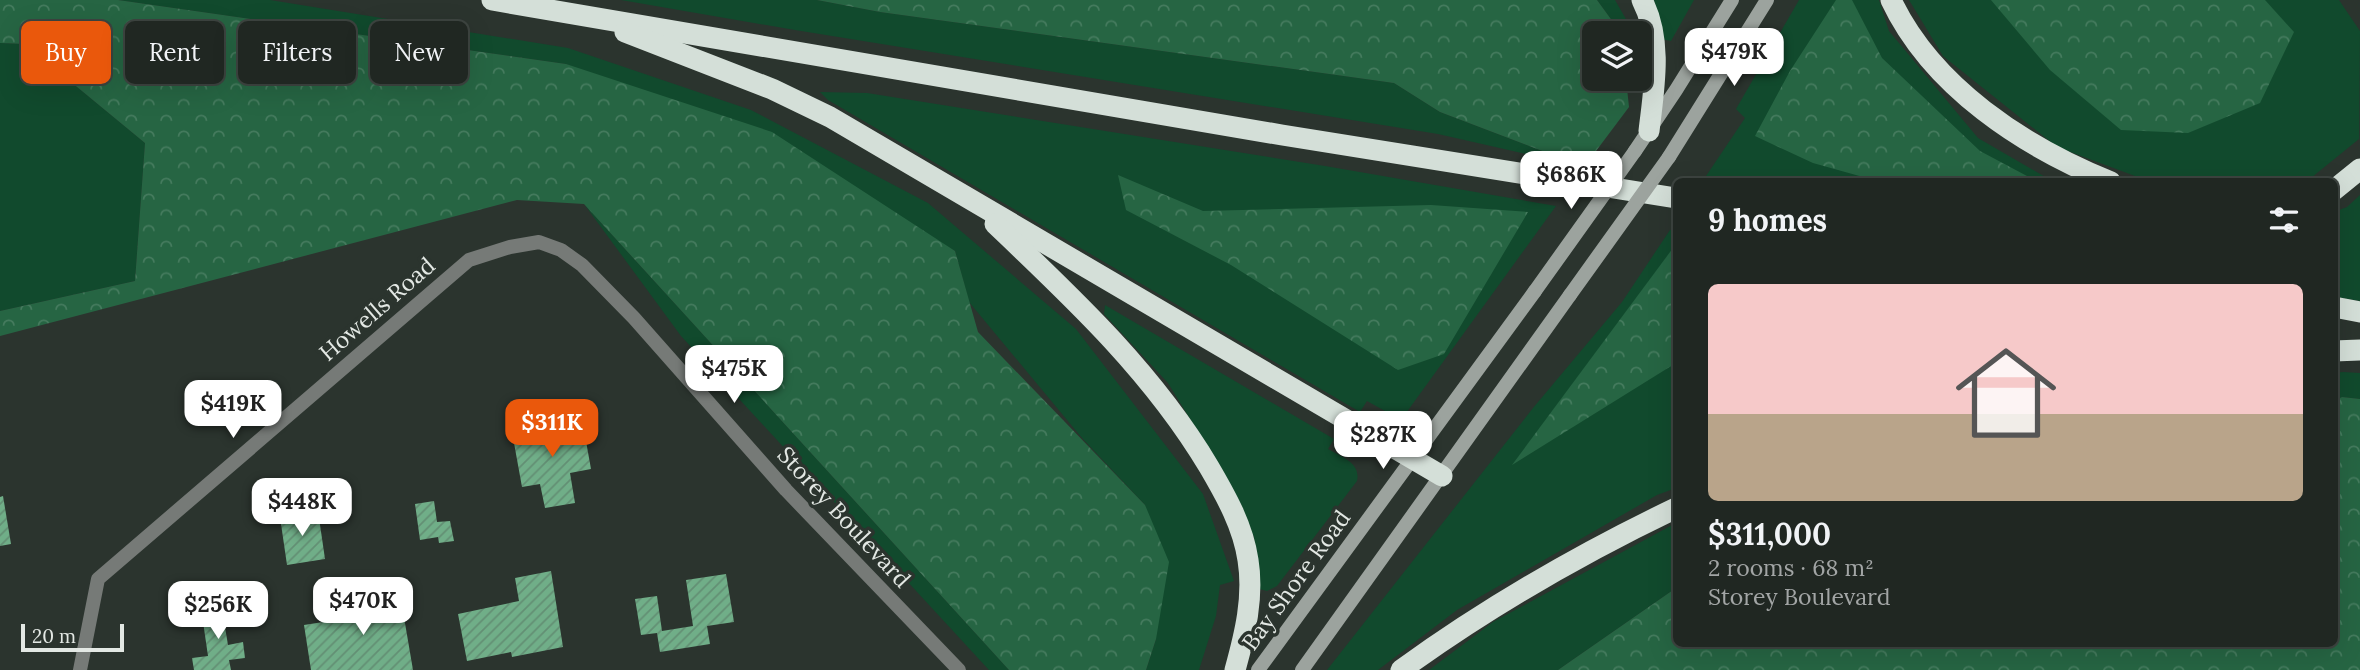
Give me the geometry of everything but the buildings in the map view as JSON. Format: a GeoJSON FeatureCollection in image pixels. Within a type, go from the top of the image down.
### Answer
{"type":"FeatureCollection","features":[{"type":"Feature","properties":{"kind":"highway"},"geometry":{"type":"LineString","coordinates":[[492,0],[1282,135],[1673,198]]}},
{"type":"Feature","properties":{"kind":"highway"},"geometry":{"type":"LineString","coordinates":[[1642,0],[1654,46],[1654,84],[1649,131]]}},
{"type":"Feature","properties":{"kind":"highway"},"geometry":{"type":"LineString","coordinates":[[1891,0],[1922,49],[1939,69],[1980,107],[2027,141],[2101,178]]}},
{"type":"Feature","properties":{"kind":"highway"},"geometry":{"type":"LineString","coordinates":[[577,15],[741,76],[800,102],[905,159],[968,199],[1442,476]]}},
{"type":"Feature","properties":{"kind":"highway"},"geometry":{"type":"LineString","coordinates":[[2338,187],[2360,169]]}},
{"type":"Feature","properties":{"kind":"highway"},"geometry":{"type":"LineString","coordinates":[[968,199],[1078,302],[1127,354],[1179,421],[1223,492],[1240,527],[1251,581],[1247,618],[1235,670]]}},
{"type":"Feature","properties":{"kind":"highway"},"geometry":{"type":"LineString","coordinates":[[2338,308],[2360,312]]}},
{"type":"Feature","properties":{"kind":"highway"},"geometry":{"type":"LineString","coordinates":[[2338,351],[2360,350]]}},
{"type":"Feature","properties":{"kind":"highway"},"geometry":{"type":"LineString","coordinates":[[1401,670],[1461,627],[1537,580],[1673,509]]}},
{"type":"Feature","properties":{"kind":"main road","name":"Bay Shore Road"},"geometry":{"type":"LineString","coordinates":[[1258,670],[1635,151],[1732,0]]}},
{"type":"Feature","properties":{"kind":"main road"},"geometry":{"type":"LineString","coordinates":[[1302,670],[1669,157],[1767,0]]}},
{"type":"Feature","properties":{"kind":"street","name":"Storey Boulevard"},"geometry":{"type":"LineString","coordinates":[[470,260],[510,247],[539,242],[561,250],[582,265],[634,318],[786,490],[959,670]]}},
{"type":"Feature","properties":{"kind":"street","name":"Howells Road"},"geometry":{"type":"LineString","coordinates":[[80,670],[98,579],[470,260]]}},
{"type":"Feature","properties":{"kind":"green space"},"geometry":{"type":"Polygon","coordinates":[[[0,0],[118,0],[265,21],[238,21],[238,84],[356,84],[356,34],[370,36],[370,84],[468,84],[468,50],[566,64],[772,132],[955,251],[978,332],[1145,505],[1169,562],[1156,639],[1146,670],[1009,670],[584,204],[517,200],[0,336],[0,311],[135,281],[145,143],[73,84],[111,84],[111,21],[21,21],[21,44],[0,43],[0,0]]]}},
{"type":"Feature","properties":{"kind":"green space"},"geometry":{"type":"Polygon","coordinates":[[[118,0],[270,0],[400,21],[370,21],[370,36],[356,34],[356,21],[265,21],[118,0]]]}},
{"type":"Feature","properties":{"kind":"green space"},"geometry":{"type":"Polygon","coordinates":[[[621,0],[817,0],[880,12],[1394,83],[1440,112],[1584,167],[1438,134],[621,0]]]}},
{"type":"Feature","properties":{"kind":"green space"},"geometry":{"type":"Polygon","coordinates":[[[817,0],[1597,0],[1612,21],[1582,21],[1582,91],[1627,91],[1629,107],[1584,167],[1440,112],[1394,83],[880,12],[817,0]]]}},
{"type":"Feature","properties":{"kind":"green space"},"geometry":{"type":"Polygon","coordinates":[[[1597,0],[1615,0],[1627,21],[1612,21],[1597,0]]]}},
{"type":"Feature","properties":{"kind":"green space"},"geometry":{"type":"Polygon","coordinates":[[[1654,0],[1694,0],[1671,41],[1660,39],[1654,0]]]}},
{"type":"Feature","properties":{"kind":"green space"},"geometry":{"type":"Polygon","coordinates":[[[1799,0],[1879,0],[1889,31],[1978,138],[2047,178],[1705,178],[1745,118],[1736,109],[1799,0]]]}},
{"type":"Feature","properties":{"kind":"green space"},"geometry":{"type":"Polygon","coordinates":[[[1836,0],[1852,0],[1882,58],[1980,151],[2031,178],[1867,178],[1813,163],[1755,136],[1790,71],[1836,0]]]}},
{"type":"Feature","properties":{"kind":"green space"},"geometry":{"type":"Polygon","coordinates":[[[1909,0],[2339,0],[2360,31],[2359,139],[2311,178],[2135,176],[2057,147],[1943,56],[1909,0]]]}},
{"type":"Feature","properties":{"kind":"green space"},"geometry":{"type":"Polygon","coordinates":[[[1991,0],[2265,0],[2294,32],[2260,103],[2188,133],[2121,130],[2050,70],[1991,0]]]}},
{"type":"Feature","properties":{"kind":"green space"},"geometry":{"type":"Polygon","coordinates":[[[468,32],[568,48],[751,110],[928,203],[1076,329],[1203,494],[1234,581],[1220,585],[1216,616],[1199,670],[1146,670],[1156,639],[1145,505],[1082,438],[969,302],[955,251],[566,64],[468,50],[468,32]]]}},
{"type":"Feature","properties":{"kind":"green space"},"geometry":{"type":"Polygon","coordinates":[[[0,43],[21,44],[21,84],[73,84],[145,143],[135,281],[0,311],[0,43]]]}},
{"type":"Feature","properties":{"kind":"green space"},"geometry":{"type":"Polygon","coordinates":[[[820,92],[867,93],[1556,206],[1401,420],[1367,401],[1360,412],[828,100],[820,92]]]}},
{"type":"Feature","properties":{"kind":"green space"},"geometry":{"type":"Polygon","coordinates":[[[1118,175],[1203,211],[1431,205],[1528,212],[1444,354],[1398,370],[1231,265],[1126,210],[1118,175]]]}},
{"type":"Feature","properties":{"kind":"green space"},"geometry":{"type":"Polygon","coordinates":[[[2360,195],[2360,301],[2338,297],[2338,210],[2347,207],[2360,195]]]}},
{"type":"Feature","properties":{"kind":"green space"},"geometry":{"type":"Polygon","coordinates":[[[584,204],[1009,670],[989,670],[681,336],[584,204]]]}},
{"type":"Feature","properties":{"kind":"green space"},"geometry":{"type":"Polygon","coordinates":[[[1670,230],[1673,230],[1673,489],[1657,495],[1457,610],[1378,670],[1327,670],[1533,408],[1622,302],[1670,230]]]}},
{"type":"Feature","properties":{"kind":"green space"},"geometry":{"type":"Polygon","coordinates":[[[1673,248],[1673,365],[1512,465],[1673,248]]]}},
{"type":"Feature","properties":{"kind":"green space"},"geometry":{"type":"Polygon","coordinates":[[[1105,305],[1334,439],[1328,449],[1353,465],[1357,481],[1277,586],[1267,591],[1259,589],[1254,537],[1228,481],[1168,383],[1104,314],[1105,305]]]}},
{"type":"Feature","properties":{"kind":"green space"},"geometry":{"type":"Polygon","coordinates":[[[2338,373],[2360,373],[2360,399],[2342,397],[2338,399],[2338,373]]]}},
{"type":"Feature","properties":{"kind":"green space"},"geometry":{"type":"Polygon","coordinates":[[[2338,399],[2360,399],[2360,670],[1558,670],[1673,590],[1673,647],[2338,647],[2338,399]]]}},
{"type":"Feature","properties":{"kind":"green space"},"geometry":{"type":"Polygon","coordinates":[[[1673,525],[1673,590],[1558,670],[1429,670],[1493,622],[1673,525]]]}}]}
